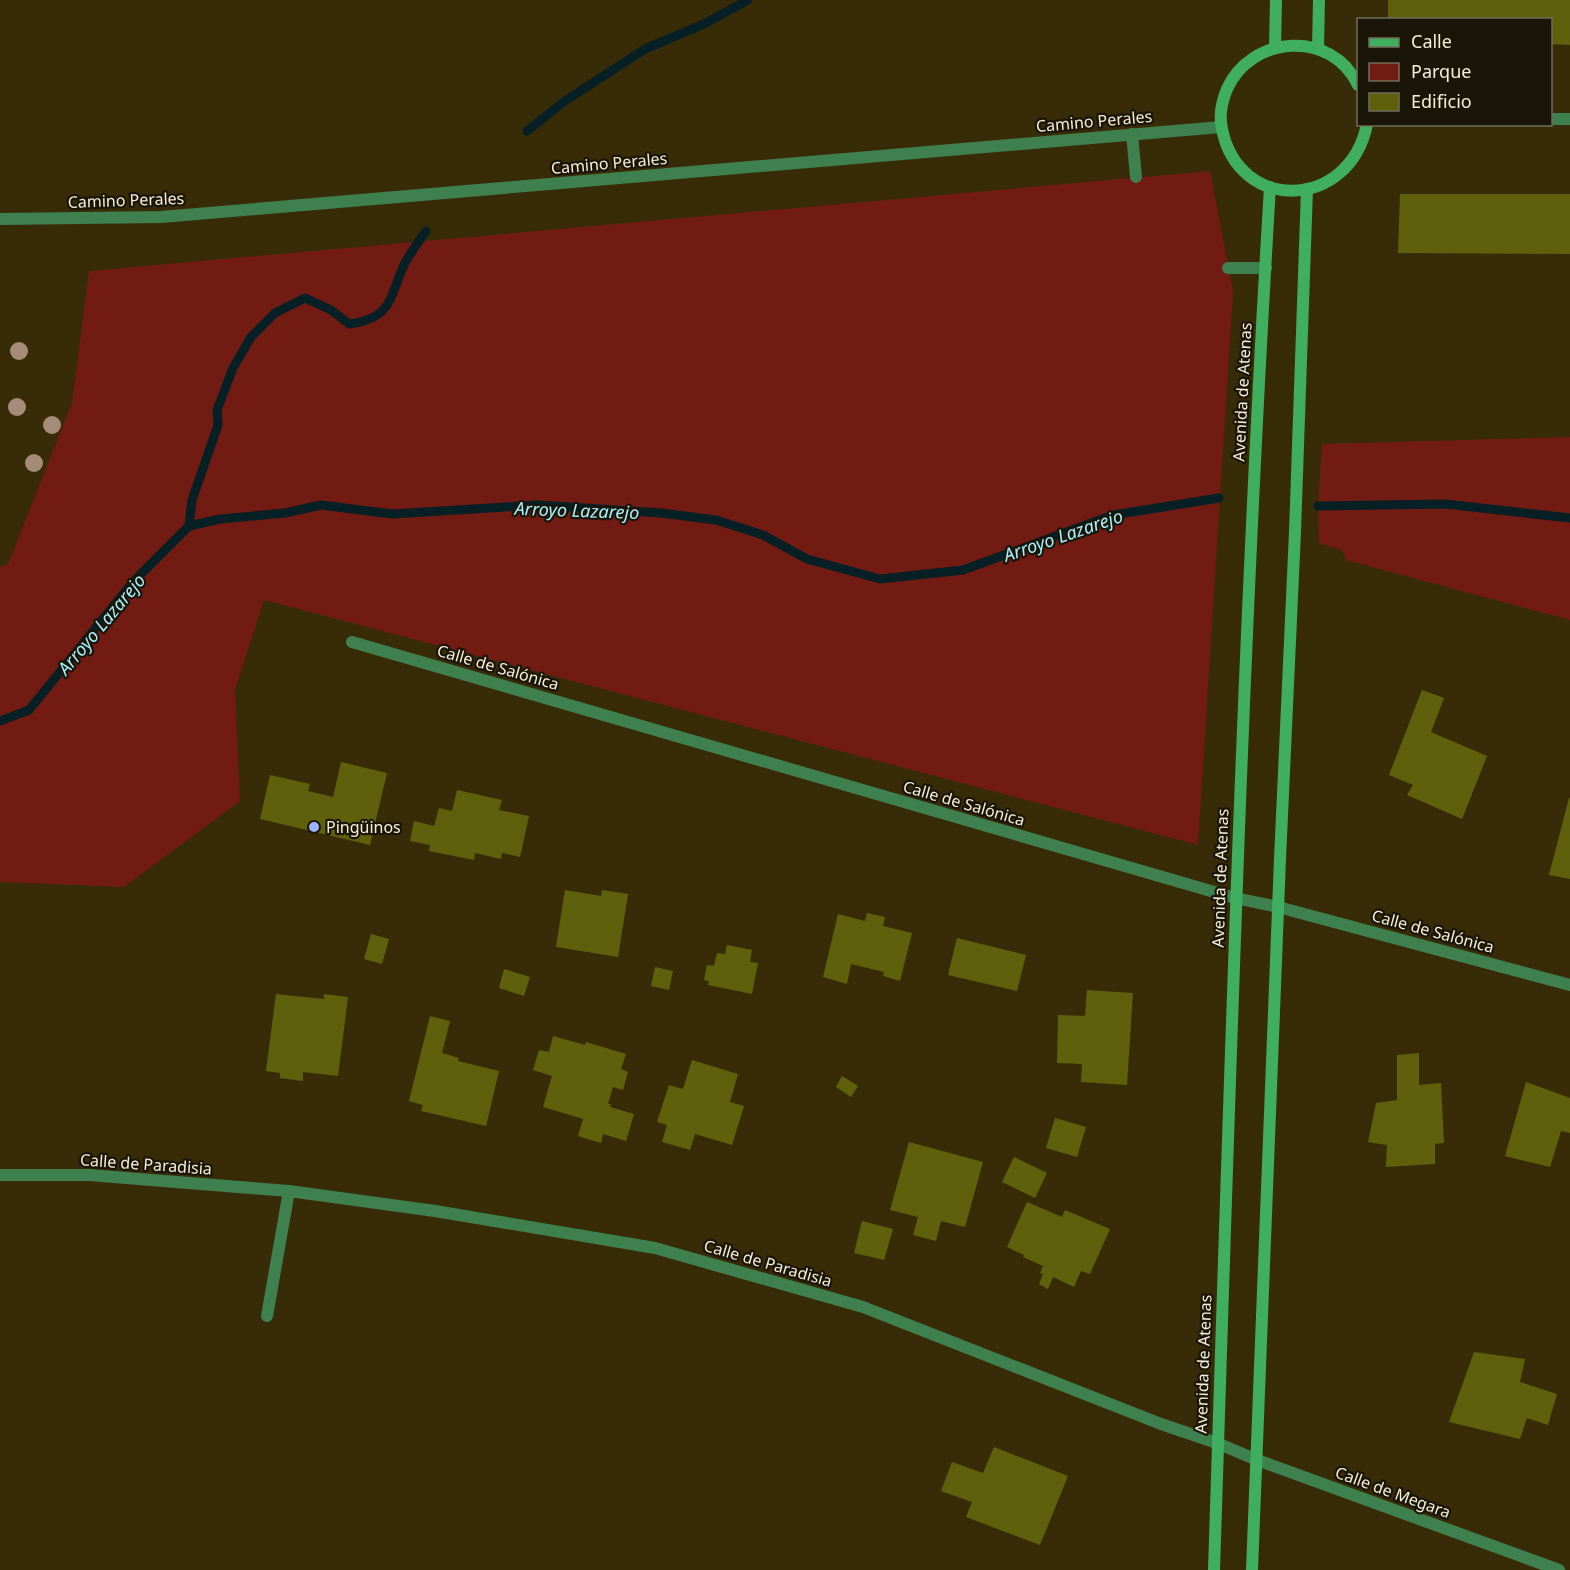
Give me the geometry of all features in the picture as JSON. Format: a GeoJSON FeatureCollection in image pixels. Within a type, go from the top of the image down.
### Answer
{"type":"FeatureCollection","features":[{"type":"Feature","properties":{"kind":"main road"},"geometry":{"type":"LineString","coordinates":[[1275,47],[1276,0]]}},
{"type":"Feature","properties":{"kind":"main road"},"geometry":{"type":"LineString","coordinates":[[1318,48],[1319,0]]}},
{"type":"Feature","properties":{"kind":"main road"},"geometry":{"type":"LineString","coordinates":[[1357,81],[1338,60],[1318,48],[1296,45],[1275,47],[1251,58],[1233,77],[1222,101],[1221,127],[1226,147],[1237,164],[1252,178],[1270,187],[1288,191],[1326,184],[1342,172],[1355,158],[1364,140],[1366,126]]}},
{"type":"Feature","properties":{"kind":"main road","name":"Avenida de Atenas"},"geometry":{"type":"LineString","coordinates":[[1214,1570],[1235,898],[1254,460],[1270,187]]}},
{"type":"Feature","properties":{"kind":"main road"},"geometry":{"type":"LineString","coordinates":[[1252,1570],[1295,544],[1307,189]]}},
{"type":"Feature","properties":{"kind":"street"},"geometry":{"type":"LineString","coordinates":[[1552,119],[1570,119]]}},
{"type":"Feature","properties":{"kind":"street","name":"Camino Perales"},"geometry":{"type":"LineString","coordinates":[[0,219],[161,217],[1221,127]]}},
{"type":"Feature","properties":{"kind":"street"},"geometry":{"type":"LineString","coordinates":[[1132,134],[1136,177]]}},
{"type":"Feature","properties":{"kind":"street"},"geometry":{"type":"LineString","coordinates":[[1228,268],[1266,268]]}},
{"type":"Feature","properties":{"kind":"street","name":"Calle de Salónica"},"geometry":{"type":"LineString","coordinates":[[352,642],[1235,898],[1278,907],[1570,985]]}},
{"type":"Feature","properties":{"kind":"street","name":"Calle de Paradisia"},"geometry":{"type":"LineString","coordinates":[[0,1175],[89,1174],[289,1191],[435,1211],[655,1248],[863,1307],[1161,1424],[1217,1443]]}},
{"type":"Feature","properties":{"kind":"street"},"geometry":{"type":"LineString","coordinates":[[267,1316],[289,1191]]}},
{"type":"Feature","properties":{"kind":"street","name":"Calle de Megara"},"geometry":{"type":"LineString","coordinates":[[1217,1443],[1257,1460],[1559,1570]]}},
{"type":"Feature","properties":{"kind":"green space"},"geometry":{"type":"Polygon","coordinates":[[[1210,171],[1233,291],[1198,845],[264,600],[235,690],[240,801],[124,887],[0,882],[0,567],[8,564],[72,403],[89,271],[1210,171]]]}},
{"type":"Feature","properties":{"kind":"green space"},"geometry":{"type":"Polygon","coordinates":[[[1570,437],[1570,620],[1346,560],[1342,550],[1319,543],[1318,506],[1322,444],[1570,437]]]}},
{"type":"Feature","properties":{"kind":"building"},"geometry":{"type":"Polygon","coordinates":[[[1388,0],[1570,0],[1570,45],[1552,44],[1552,18],[1388,18],[1388,0]]]}},
{"type":"Feature","properties":{"kind":"building"},"geometry":{"type":"Polygon","coordinates":[[[1400,194],[1570,194],[1570,254],[1398,253],[1400,194]]]}},
{"type":"Feature","properties":{"kind":"building"},"geometry":{"type":"Polygon","coordinates":[[[1422,690],[1444,698],[1431,732],[1487,756],[1462,819],[1407,795],[1413,785],[1389,775],[1422,690]]]}},
{"type":"Feature","properties":{"kind":"building"},"geometry":{"type":"Polygon","coordinates":[[[341,762],[387,773],[370,845],[260,819],[270,775],[310,784],[308,791],[333,797],[341,762]]]}},
{"type":"Feature","properties":{"kind":"building"},"geometry":{"type":"Polygon","coordinates":[[[457,790],[502,800],[499,810],[529,816],[520,857],[502,853],[501,859],[475,853],[474,860],[429,851],[430,845],[410,841],[414,821],[434,826],[439,808],[452,811],[457,790]]]}},
{"type":"Feature","properties":{"kind":"building"},"geometry":{"type":"Polygon","coordinates":[[[1570,798],[1570,879],[1549,875],[1570,798]]]}},
{"type":"Feature","properties":{"kind":"building"},"geometry":{"type":"Polygon","coordinates":[[[565,890],[601,896],[602,890],[628,894],[618,957],[556,947],[565,890]]]}},
{"type":"Feature","properties":{"kind":"building"},"geometry":{"type":"Polygon","coordinates":[[[867,913],[885,917],[883,926],[912,933],[900,981],[883,976],[884,972],[851,964],[847,984],[823,977],[838,914],[865,921],[867,913]]]}},
{"type":"Feature","properties":{"kind":"building"},"geometry":{"type":"Polygon","coordinates":[[[371,934],[389,939],[382,964],[364,959],[371,934]]]}},
{"type":"Feature","properties":{"kind":"building"},"geometry":{"type":"Polygon","coordinates":[[[957,938],[1026,955],[1017,991],[948,975],[957,938]]]}},
{"type":"Feature","properties":{"kind":"building"},"geometry":{"type":"Polygon","coordinates":[[[727,945],[752,950],[750,962],[758,963],[752,994],[708,985],[709,981],[704,980],[707,965],[714,966],[717,953],[725,954],[727,945]]]}},
{"type":"Feature","properties":{"kind":"building"},"geometry":{"type":"Polygon","coordinates":[[[655,967],[673,971],[669,990],[651,986],[655,967]]]}},
{"type":"Feature","properties":{"kind":"building"},"geometry":{"type":"Polygon","coordinates":[[[504,969],[530,977],[524,996],[499,988],[504,969]]]}},
{"type":"Feature","properties":{"kind":"building"},"geometry":{"type":"Polygon","coordinates":[[[1087,990],[1133,993],[1127,1085],[1081,1082],[1082,1064],[1057,1063],[1058,1015],[1085,1016],[1087,990]]]}},
{"type":"Feature","properties":{"kind":"building"},"geometry":{"type":"Polygon","coordinates":[[[276,994],[324,999],[324,994],[348,997],[338,1076],[303,1072],[303,1081],[280,1078],[280,1073],[266,1071],[276,994]]]}},
{"type":"Feature","properties":{"kind":"building"},"geometry":{"type":"Polygon","coordinates":[[[430,1016],[450,1021],[442,1053],[459,1058],[458,1061],[499,1071],[486,1126],[421,1111],[423,1105],[409,1101],[430,1016]]]}},
{"type":"Feature","properties":{"kind":"building"},"geometry":{"type":"Polygon","coordinates":[[[553,1036],[585,1045],[586,1042],[626,1054],[621,1069],[628,1072],[623,1090],[613,1087],[608,1104],[611,1104],[610,1107],[634,1114],[626,1141],[603,1134],[601,1143],[578,1136],[583,1119],[543,1107],[552,1076],[533,1070],[539,1050],[549,1052],[553,1036]]]}},
{"type":"Feature","properties":{"kind":"building"},"geometry":{"type":"Polygon","coordinates":[[[1419,1053],[1419,1085],[1441,1083],[1444,1143],[1435,1144],[1435,1164],[1386,1167],[1387,1145],[1368,1142],[1376,1103],[1397,1100],[1397,1055],[1419,1053]]]}},
{"type":"Feature","properties":{"kind":"building"},"geometry":{"type":"Polygon","coordinates":[[[692,1060],[738,1074],[730,1102],[744,1106],[732,1145],[695,1134],[690,1150],[662,1142],[667,1125],[657,1122],[669,1085],[683,1089],[692,1060]]]}},
{"type":"Feature","properties":{"kind":"building"},"geometry":{"type":"Polygon","coordinates":[[[842,1076],[858,1086],[851,1097],[836,1087],[842,1076]]]}},
{"type":"Feature","properties":{"kind":"building"},"geometry":{"type":"Polygon","coordinates":[[[1526,1082],[1570,1098],[1570,1133],[1561,1131],[1550,1167],[1505,1156],[1526,1082]]]}},
{"type":"Feature","properties":{"kind":"building"},"geometry":{"type":"Polygon","coordinates":[[[1055,1118],[1086,1127],[1077,1157],[1046,1148],[1055,1118]]]}},
{"type":"Feature","properties":{"kind":"building"},"geometry":{"type":"Polygon","coordinates":[[[909,1142],[983,1162],[965,1227],[941,1221],[936,1241],[913,1235],[918,1217],[890,1210],[909,1142]]]}},
{"type":"Feature","properties":{"kind":"building"},"geometry":{"type":"Polygon","coordinates":[[[1014,1157],[1047,1173],[1035,1198],[1002,1182],[1014,1157]]]}},
{"type":"Feature","properties":{"kind":"building"},"geometry":{"type":"Polygon","coordinates":[[[1027,1202],[1062,1217],[1065,1210],[1110,1229],[1090,1274],[1081,1271],[1074,1287],[1053,1277],[1048,1289],[1039,1284],[1043,1266],[1007,1247],[1027,1202]]]}},
{"type":"Feature","properties":{"kind":"building"},"geometry":{"type":"Polygon","coordinates":[[[862,1221],[893,1229],[884,1260],[854,1253],[862,1221]]]}},
{"type":"Feature","properties":{"kind":"building"},"geometry":{"type":"Polygon","coordinates":[[[1474,1352],[1525,1359],[1520,1382],[1557,1394],[1548,1425],[1527,1418],[1520,1439],[1449,1422],[1474,1352]]]}},
{"type":"Feature","properties":{"kind":"building"},"geometry":{"type":"Polygon","coordinates":[[[994,1447],[1068,1476],[1040,1545],[966,1517],[972,1502],[941,1491],[952,1462],[983,1473],[994,1447]]]}},
{"type":"Feature","properties":{"kind":"waterway"},"geometry":{"type":"LineString","coordinates":[[527,131],[565,101],[645,49],[704,24],[748,0]]}},
{"type":"Feature","properties":{"kind":"waterway"},"geometry":{"type":"LineString","coordinates":[[189,526],[192,500],[218,425],[217,410],[233,368],[251,337],[275,313],[305,298],[331,310],[349,324],[374,317],[388,304],[405,263],[426,231]]}},
{"type":"Feature","properties":{"kind":"waterway","name":"Arroyo Lazarejo"},"geometry":{"type":"LineString","coordinates":[[0,721],[29,710],[133,582],[189,526],[220,519],[285,513],[321,505],[392,514],[538,505],[661,513],[716,520],[763,535],[807,559],[880,579],[963,570],[1113,515],[1219,498]]}},
{"type":"Feature","properties":{"kind":"waterway","name":"Arroyo Lazarejo"},"geometry":{"type":"LineString","coordinates":[[1318,506],[1445,504],[1570,518]]}},
{"type":"Feature","properties":{"kind":"place","name":"Pingüinos"},"geometry":{"type":"Point","coordinates":[314,827]}}]}
